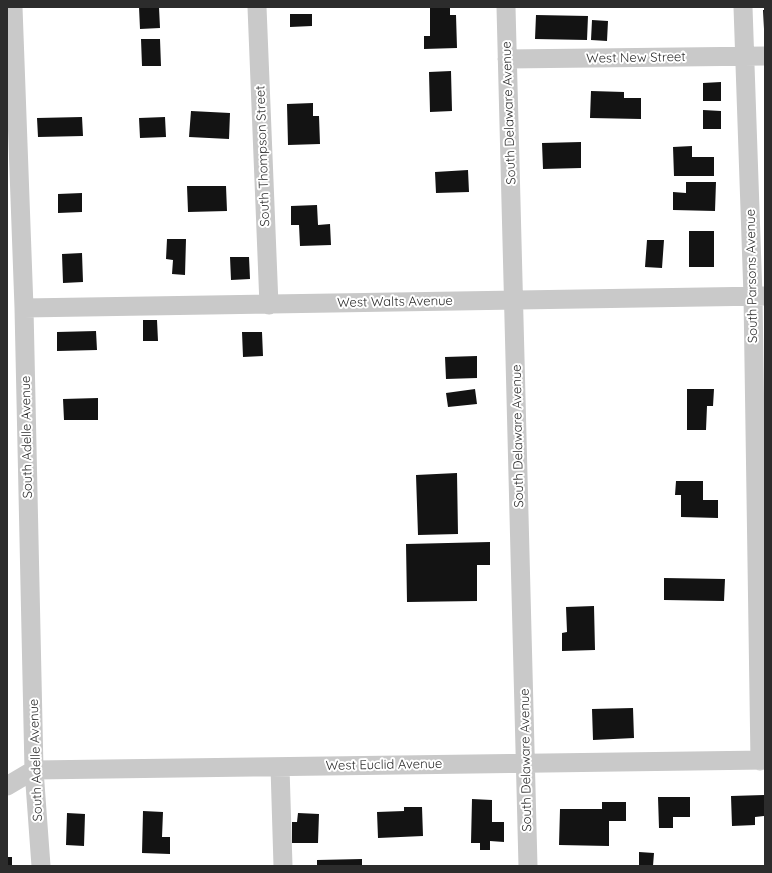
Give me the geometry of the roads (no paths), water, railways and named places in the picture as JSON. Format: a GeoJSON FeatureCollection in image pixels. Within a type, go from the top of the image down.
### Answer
{"type":"FeatureCollection","features":[{"type":"Feature","properties":{"kind":"street","name":"South Adelle Avenue"},"geometry":{"type":"LineString","coordinates":[[14,7],[11,36],[14,216],[24,308],[34,770],[42,866]]}},
{"type":"Feature","properties":{"kind":"street","name":"South Thompson Street"},"geometry":{"type":"LineString","coordinates":[[257,7],[269,304]]}},
{"type":"Feature","properties":{"kind":"street","name":"South Delaware Avenue"},"geometry":{"type":"LineString","coordinates":[[506,7],[528,866]]}},
{"type":"Feature","properties":{"kind":"street","name":"South Parsons Avenue"},"geometry":{"type":"LineString","coordinates":[[743,7],[759,296],[763,760]]}},
{"type":"Feature","properties":{"kind":"street","name":"West New Street"},"geometry":{"type":"LineString","coordinates":[[507,59],[765,56]]}},
{"type":"Feature","properties":{"kind":"street","name":"West Walts Avenue"},"geometry":{"type":"LineString","coordinates":[[24,308],[759,296]]}},
{"type":"Feature","properties":{"kind":"street","name":"West Euclid Avenue"},"geometry":{"type":"LineString","coordinates":[[7,786],[34,770],[763,760]]}},
{"type":"Feature","properties":{"kind":"street"},"geometry":{"type":"LineString","coordinates":[[280,767],[283,866]]}}]}
